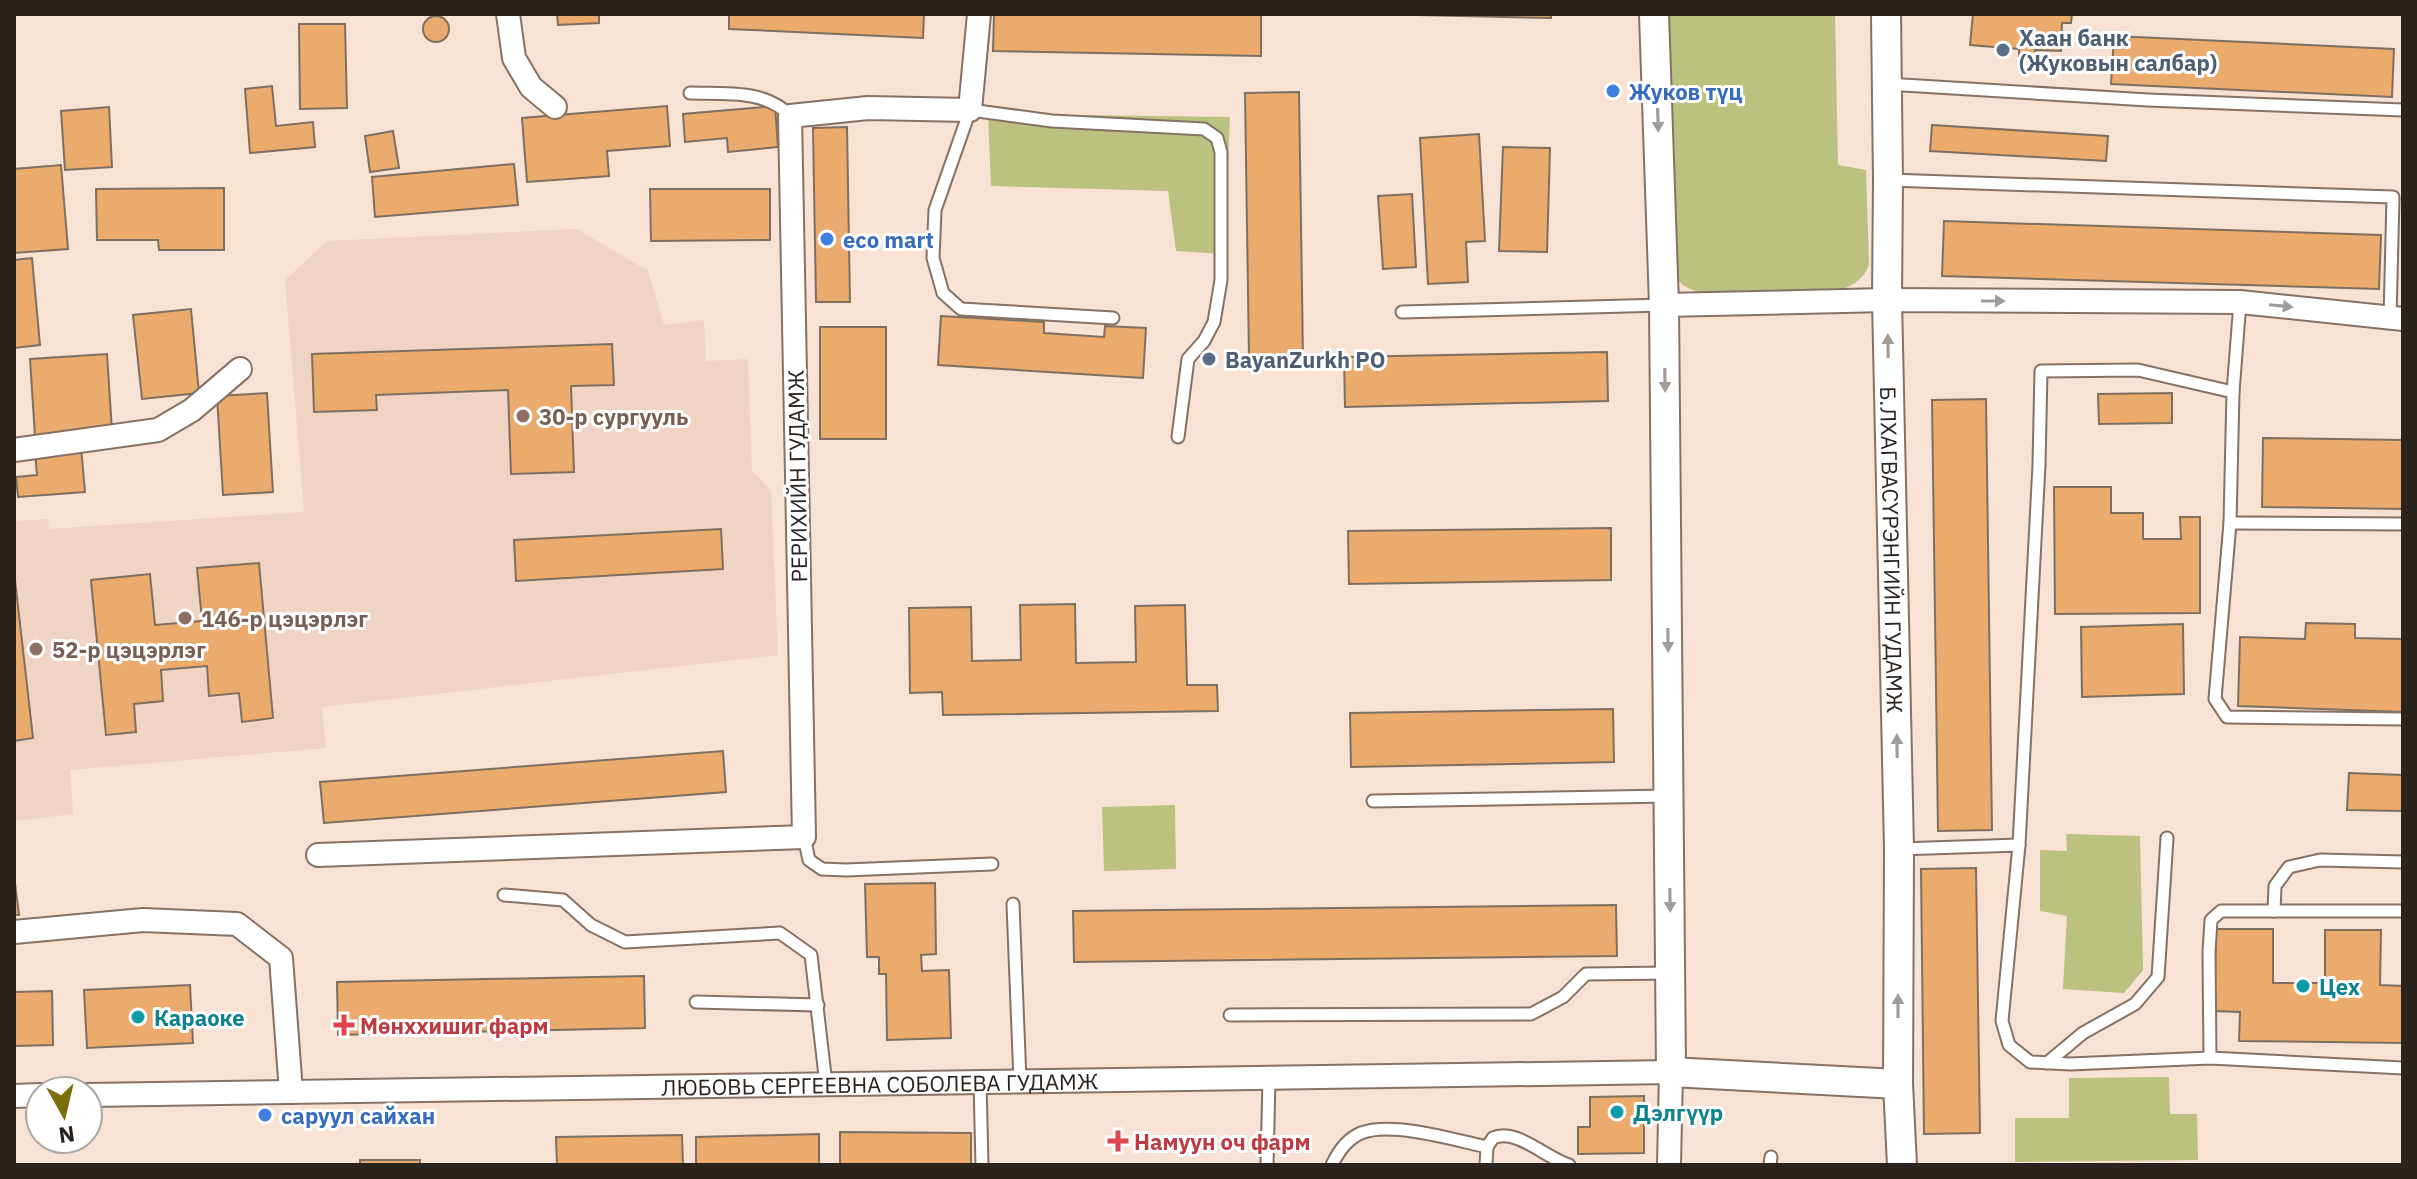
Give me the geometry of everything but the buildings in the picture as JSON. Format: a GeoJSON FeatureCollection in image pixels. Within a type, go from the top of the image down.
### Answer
{"type":"FeatureCollection","features":[{"type":"Feature","properties":{"kind":"street"},"geometry":{"type":"LineString","coordinates":[[508,14],[514,58],[531,87],[555,107]]}},
{"type":"Feature","properties":{"kind":"street"},"geometry":{"type":"LineString","coordinates":[[790,116],[868,108],[970,110],[979,14]]}},
{"type":"Feature","properties":{"kind":"street"},"geometry":{"type":"LineString","coordinates":[[1654,14],[1664,305],[1671,973],[1669,1165]]}},
{"type":"Feature","properties":{"kind":"street","name":"Б.ЛХАГВАСҮРЭНГИЙН ГУДАМЖ"},"geometry":{"type":"LineString","coordinates":[[1886,14],[1887,300],[1899,849],[1898,1084],[1902,1165]]}},
{"type":"Feature","properties":{"kind":"street","name":"РЕРИХИЙН ГУДАМЖ"},"geometry":{"type":"LineString","coordinates":[[790,116],[804,837]]}},
{"type":"Feature","properties":{"kind":"street"},"geometry":{"type":"LineString","coordinates":[[1664,305],[1887,300],[2240,302],[2397,318]]}},
{"type":"Feature","properties":{"kind":"street"},"geometry":{"type":"LineString","coordinates":[[14,450],[158,430],[192,410],[240,369]]}},
{"type":"Feature","properties":{"kind":"street"},"geometry":{"type":"LineString","coordinates":[[318,855],[804,837]]}},
{"type":"Feature","properties":{"kind":"street"},"geometry":{"type":"LineString","coordinates":[[14,932],[143,920],[237,924],[281,958],[291,1092]]}},
{"type":"Feature","properties":{"kind":"street"},"geometry":{"type":"LineString","coordinates":[[1671,1072],[1898,1084]]}},
{"type":"Feature","properties":{"kind":"street","name":"ЛЮБОВЬ СЕРГЕЕВНА СОБОЛЕВА ГУДАМЖ"},"geometry":{"type":"LineString","coordinates":[[104,1095],[1671,1072]]}},
{"type":"Feature","properties":{"kind":"lane"},"geometry":{"type":"LineString","coordinates":[[1887,84],[2148,100],[2403,110]]}},
{"type":"Feature","properties":{"kind":"lane"},"geometry":{"type":"LineString","coordinates":[[690,93],[747,95],[780,104],[790,116]]}},
{"type":"Feature","properties":{"kind":"lane"},"geometry":{"type":"LineString","coordinates":[[1113,318],[961,309],[943,293],[933,258],[935,210],[970,110],[1052,121],[1204,129],[1217,138],[1221,152],[1221,280],[1214,322],[1204,341],[1188,359],[1178,437]]}},
{"type":"Feature","properties":{"kind":"lane"},"geometry":{"type":"LineString","coordinates":[[1888,180],[2393,197],[2397,318]]}},
{"type":"Feature","properties":{"kind":"lane"},"geometry":{"type":"LineString","coordinates":[[2240,302],[2233,392],[2230,523],[2215,699],[2227,717],[2403,719]]}},
{"type":"Feature","properties":{"kind":"lane"},"geometry":{"type":"LineString","coordinates":[[1402,312],[1664,305]]}},
{"type":"Feature","properties":{"kind":"lane"},"geometry":{"type":"LineString","coordinates":[[2233,392],[2138,370],[2041,371],[2019,845],[2002,1021],[2009,1045],[2030,1062],[2070,1064],[2210,1058],[2403,1068]]}},
{"type":"Feature","properties":{"kind":"lane"},"geometry":{"type":"LineString","coordinates":[[2230,523],[2403,524]]}},
{"type":"Feature","properties":{"kind":"lane"},"geometry":{"type":"LineString","coordinates":[[1373,801],[1669,796]]}},
{"type":"Feature","properties":{"kind":"lane"},"geometry":{"type":"LineString","coordinates":[[804,837],[809,860],[822,869],[992,864]]}},
{"type":"Feature","properties":{"kind":"lane"},"geometry":{"type":"LineString","coordinates":[[2047,1063],[2083,1033],[2135,1004],[2158,977],[2167,838]]}},
{"type":"Feature","properties":{"kind":"lane"},"geometry":{"type":"LineString","coordinates":[[1899,849],[2019,845]]}},
{"type":"Feature","properties":{"kind":"lane"},"geometry":{"type":"LineString","coordinates":[[2274,911],[2275,886],[2289,867],[2320,860],[2403,862]]}},
{"type":"Feature","properties":{"kind":"lane"},"geometry":{"type":"LineString","coordinates":[[504,895],[563,900],[591,925],[625,942],[780,933],[811,955],[826,1084]]}},
{"type":"Feature","properties":{"kind":"lane"},"geometry":{"type":"LineString","coordinates":[[1013,904],[1020,1081]]}},
{"type":"Feature","properties":{"kind":"lane"},"geometry":{"type":"LineString","coordinates":[[2210,1058],[2211,920],[2221,911],[2403,911]]}},
{"type":"Feature","properties":{"kind":"lane"},"geometry":{"type":"LineString","coordinates":[[1230,1015],[1531,1014],[1563,997],[1586,974],[1671,973]]}},
{"type":"Feature","properties":{"kind":"lane"},"geometry":{"type":"LineString","coordinates":[[696,1002],[818,1005]]}},
{"type":"Feature","properties":{"kind":"lane"},"geometry":{"type":"LineString","coordinates":[[1267,1165],[1269,1078]]}},
{"type":"Feature","properties":{"kind":"lane"},"geometry":{"type":"LineString","coordinates":[[980,1082],[982,1165]]}},
{"type":"Feature","properties":{"kind":"lane"},"geometry":{"type":"LineString","coordinates":[[1332,1165],[1340,1149],[1362,1133],[1394,1129],[1487,1147]]}},
{"type":"Feature","properties":{"kind":"lane"},"geometry":{"type":"LineString","coordinates":[[1486,1165],[1487,1147],[1493,1138],[1504,1134],[1569,1165]]}},
{"type":"Feature","properties":{"kind":"shaded area","name":"30-р сургууль"},"geometry":{"type":"Polygon","coordinates":[[[577,229],[648,271],[664,325],[704,320],[706,361],[748,359],[752,470],[771,491],[778,655],[322,707],[326,748],[70,770],[73,814],[14,821],[14,521],[48,519],[49,529],[304,512],[285,280],[327,241],[577,229]]]}},
{"type":"Feature","properties":{"kind":"green space"},"geometry":{"type":"Polygon","coordinates":[[[1668,14],[1835,14],[1838,165],[1866,170],[1869,265],[1854,283],[1841,290],[1699,292],[1686,287],[1678,279],[1673,271],[1668,14]]]}},
{"type":"Feature","properties":{"kind":"green space"},"geometry":{"type":"Polygon","coordinates":[[[988,114],[1230,117],[1224,254],[1176,251],[1168,191],[991,186],[988,114]]]}},
{"type":"Feature","properties":{"kind":"green space"},"geometry":{"type":"Polygon","coordinates":[[[1175,805],[1176,869],[1104,871],[1102,807],[1175,805]]]}},
{"type":"Feature","properties":{"kind":"green space"},"geometry":{"type":"Polygon","coordinates":[[[2066,834],[2140,836],[2143,970],[2124,993],[2063,989],[2067,916],[2040,911],[2040,850],[2067,851],[2066,834]]]}},
{"type":"Feature","properties":{"kind":"green space"},"geometry":{"type":"Polygon","coordinates":[[[2169,1077],[2170,1114],[2197,1114],[2198,1160],[2015,1162],[2015,1118],[2069,1118],[2069,1078],[2169,1077]]]}},
{"type":"Feature","properties":{"kind":"place","name":"Хаан банк (Жуковын салбар)"},"geometry":{"type":"Point","coordinates":[2003,50]}},
{"type":"Feature","properties":{"kind":"place","name":"Жуков түц"},"geometry":{"type":"Point","coordinates":[1613,91]}},
{"type":"Feature","properties":{"kind":"place","name":"eco mart"},"geometry":{"type":"Point","coordinates":[827,239]}},
{"type":"Feature","properties":{"kind":"place","name":"BayanZurkh PO"},"geometry":{"type":"Point","coordinates":[1209,359]}},
{"type":"Feature","properties":{"kind":"place","name":"30-р сургууль"},"geometry":{"type":"Point","coordinates":[523,416]}},
{"type":"Feature","properties":{"kind":"place","name":"146-р цэцэрлэг"},"geometry":{"type":"Point","coordinates":[185,618]}},
{"type":"Feature","properties":{"kind":"place","name":"52-р цэцэрлэг"},"geometry":{"type":"Point","coordinates":[36,649]}},
{"type":"Feature","properties":{"kind":"place","name":"Цех"},"geometry":{"type":"Point","coordinates":[2303,986]}},
{"type":"Feature","properties":{"kind":"place","name":"Караоке"},"geometry":{"type":"Point","coordinates":[138,1017]}},
{"type":"Feature","properties":{"kind":"place","name":"Мөнххишиг фарм"},"geometry":{"type":"Point","coordinates":[344,1025]}},
{"type":"Feature","properties":{"kind":"place","name":"Дэлгүүр"},"geometry":{"type":"Point","coordinates":[1617,1112]}},
{"type":"Feature","properties":{"kind":"place","name":"саруул сайхан"},"geometry":{"type":"Point","coordinates":[265,1115]}},
{"type":"Feature","properties":{"kind":"place","name":"Намуун оч фарм"},"geometry":{"type":"Point","coordinates":[1118,1141]}}]}
